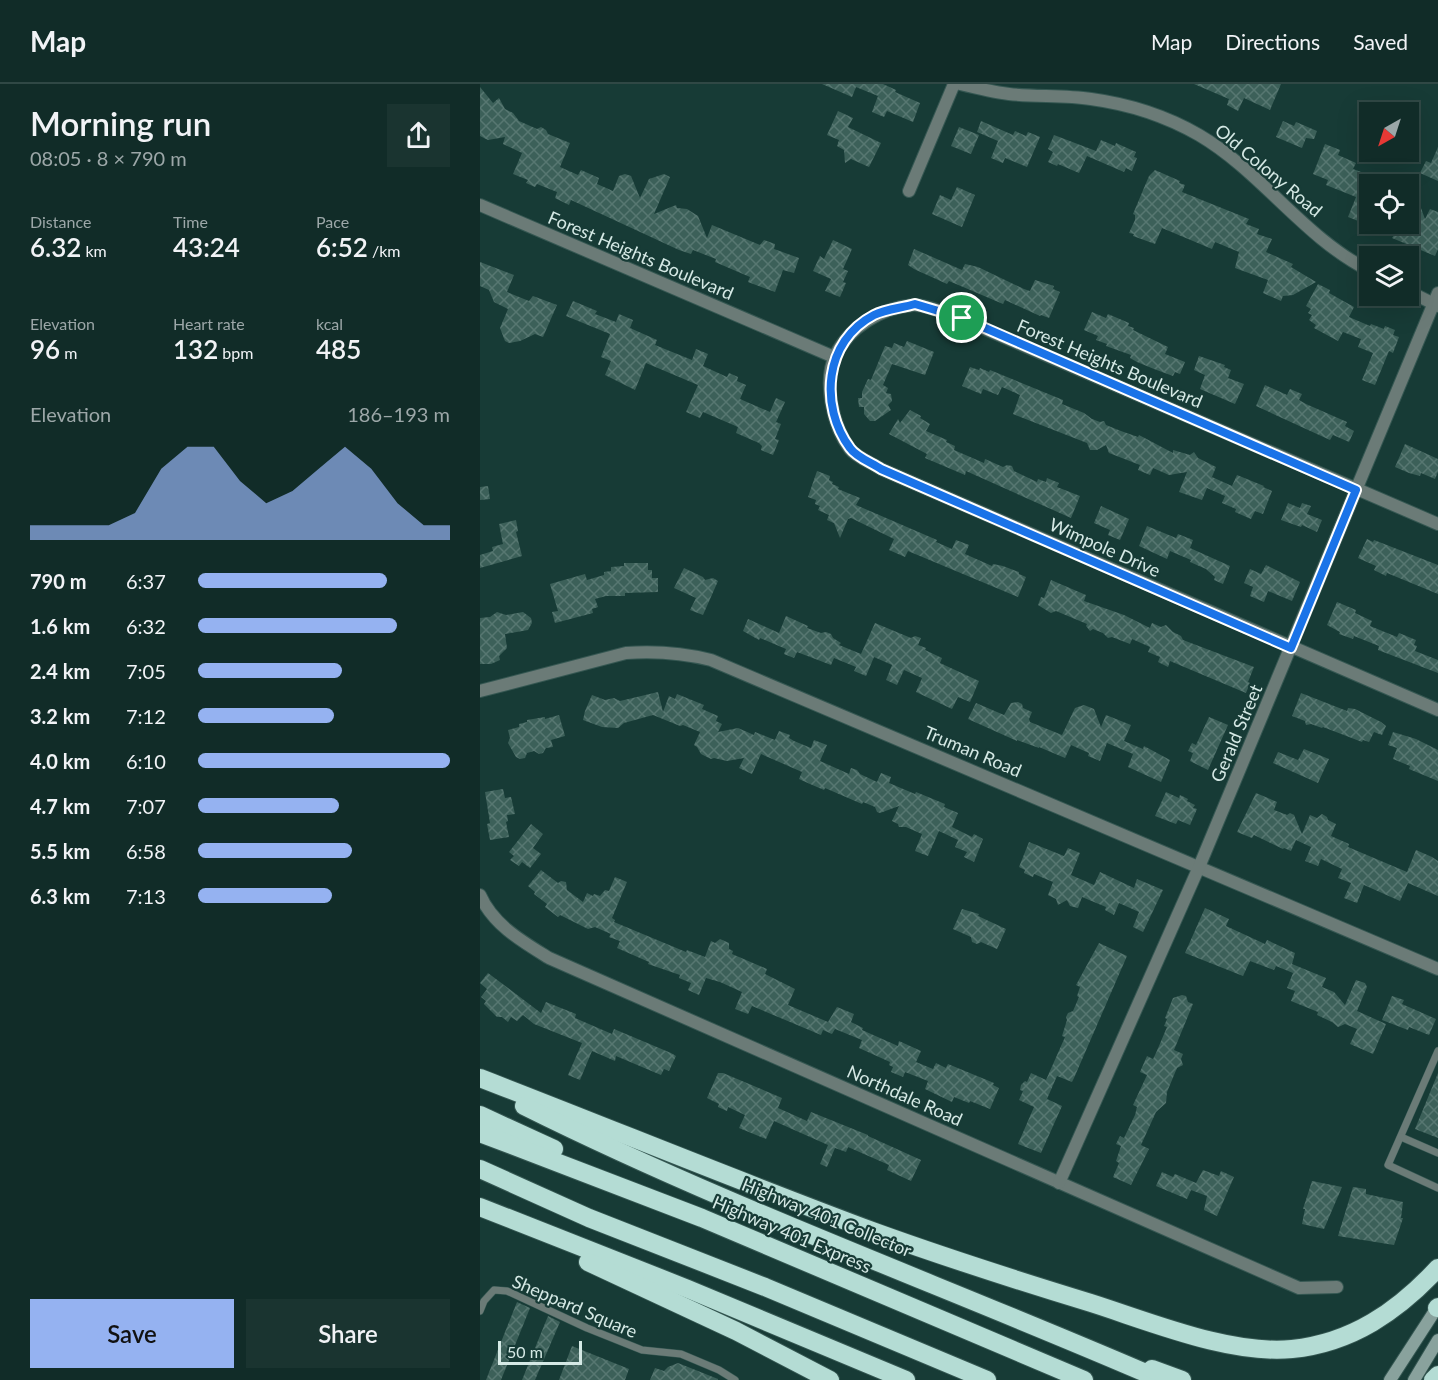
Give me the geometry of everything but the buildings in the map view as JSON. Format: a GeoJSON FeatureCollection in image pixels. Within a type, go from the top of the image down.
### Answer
{"type":"FeatureCollection","features":[{"type":"Feature","properties":{"kind":"highway"},"geometry":{"type":"LineString","coordinates":[[480,1078],[876,1232],[1027,1283],[1199,1337],[1252,1348],[1291,1349],[1333,1341],[1379,1320],[1414,1294],[1438,1269]]}},
{"type":"Feature","properties":{"kind":"highway","name":"Highway 401 Collector"},"geometry":{"type":"LineString","coordinates":[[480,1084],[574,1131],[687,1182],[1162,1380]]}},
{"type":"Feature","properties":{"kind":"highway"},"geometry":{"type":"LineString","coordinates":[[480,1115],[702,1218]]}},
{"type":"Feature","properties":{"kind":"highway","name":"Highway 401 Express"},"geometry":{"type":"LineString","coordinates":[[480,1133],[702,1218],[1084,1380]]}},
{"type":"Feature","properties":{"kind":"highway"},"geometry":{"type":"LineString","coordinates":[[480,1169],[589,1218]]}},
{"type":"Feature","properties":{"kind":"highway"},"geometry":{"type":"LineString","coordinates":[[480,1177],[765,1287],[987,1380]]}},
{"type":"Feature","properties":{"kind":"highway"},"geometry":{"type":"LineString","coordinates":[[480,1209],[736,1331],[830,1380]]}},
{"type":"Feature","properties":{"kind":"highway"},"geometry":{"type":"LineString","coordinates":[[480,1209],[688,1289],[906,1380]]}},
{"type":"Feature","properties":{"kind":"highway"},"geometry":{"type":"LineString","coordinates":[[1049,1331],[1182,1380]]}},
{"type":"Feature","properties":{"kind":"highway"},"geometry":{"type":"LineString","coordinates":[[1432,1380],[1438,1375]]}},
{"type":"Feature","properties":{"kind":"main road"},"geometry":{"type":"LineString","coordinates":[[1390,1380],[1438,1307]]}},
{"type":"Feature","properties":{"kind":"main road"},"geometry":{"type":"LineString","coordinates":[[1414,1380],[1438,1340]]}},
{"type":"Feature","properties":{"kind":"street"},"geometry":{"type":"LineString","coordinates":[[909,191],[954,84]]}},
{"type":"Feature","properties":{"kind":"street","name":"Old Colony Road"},"geometry":{"type":"LineString","coordinates":[[960,84],[1009,94],[1090,99],[1128,106],[1172,122],[1199,135],[1221,150],[1329,246],[1359,266]]}},
{"type":"Feature","properties":{"kind":"street","name":"Forest Heights Boulevard"},"geometry":{"type":"LineString","coordinates":[[480,205],[834,357],[851,333],[874,315],[915,304],[962,318],[1438,524]]}},
{"type":"Feature","properties":{"kind":"street"},"geometry":{"type":"LineString","coordinates":[[1419,295],[1437,301]]}},
{"type":"Feature","properties":{"kind":"street","name":"Gerald Street"},"geometry":{"type":"LineString","coordinates":[[1059,1183],[1199,867],[1437,301]]}},
{"type":"Feature","properties":{"kind":"street","name":"Wimpole Drive"},"geometry":{"type":"LineString","coordinates":[[834,357],[829,389],[834,419],[851,450],[881,469],[1438,710]]}},
{"type":"Feature","properties":{"kind":"street","name":"Truman Road"},"geometry":{"type":"LineString","coordinates":[[480,691],[626,653],[647,651],[693,655],[713,660],[1438,969]]}},
{"type":"Feature","properties":{"kind":"street","name":"Northdale Road"},"geometry":{"type":"LineString","coordinates":[[480,895],[484,905],[511,934],[549,958],[1299,1288],[1337,1287]]}},
{"type":"Feature","properties":{"kind":"lane"},"geometry":{"type":"LineString","coordinates":[[1438,1051],[1388,1165],[1438,1188]]}},
{"type":"Feature","properties":{"kind":"lane"},"geometry":{"type":"LineString","coordinates":[[1401,1137],[1438,1153]]}},
{"type":"Feature","properties":{"kind":"lane","name":"Sheppard Square"},"geometry":{"type":"LineString","coordinates":[[480,1311],[484,1301],[494,1290],[507,1291],[587,1328],[642,1350],[681,1354],[719,1370],[735,1380]]}},
{"type":"Feature","properties":{"kind":"route"},"geometry":{"type":"LineString","coordinates":[[915,304],[962,318],[1356,490],[1291,648],[881,469],[851,450],[834,419],[829,389],[834,357],[851,333],[874,315],[915,304]]}}]}
